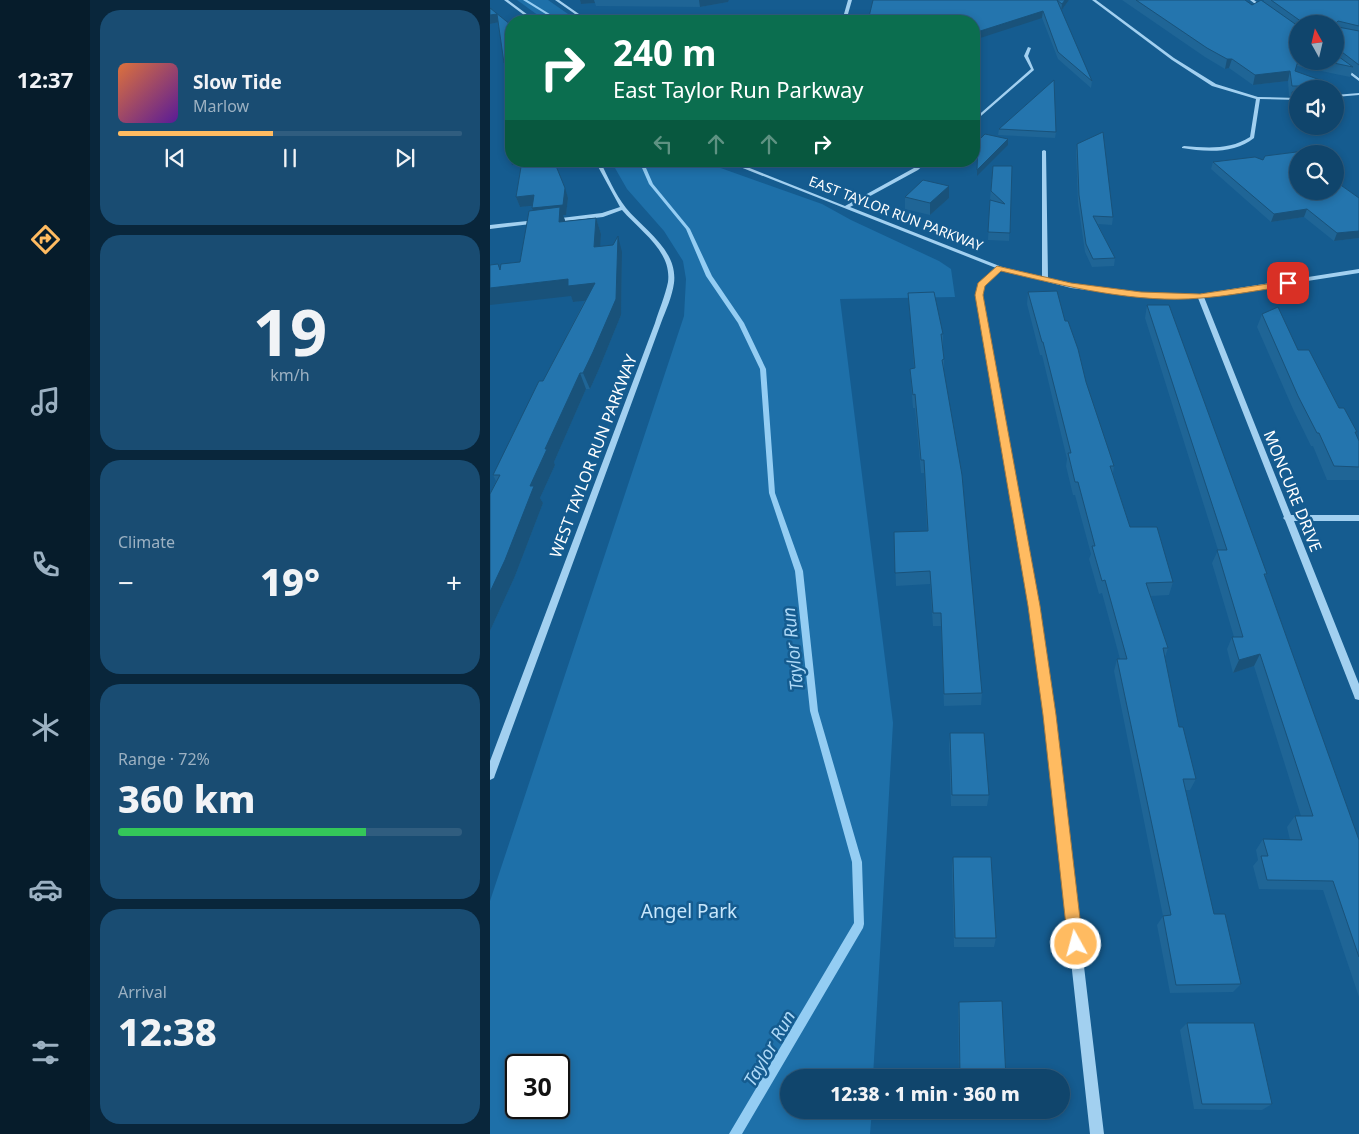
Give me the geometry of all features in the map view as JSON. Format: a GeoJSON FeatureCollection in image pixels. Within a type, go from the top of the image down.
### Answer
{"type":"FeatureCollection","features":[{"type":"Feature","properties":{"kind":"street"},"geometry":{"type":"LineString","coordinates":[[506,0],[526,15]]}},
{"type":"Feature","properties":{"kind":"street"},"geometry":{"type":"LineString","coordinates":[[557,0],[578,15]]}},
{"type":"Feature","properties":{"kind":"street"},"geometry":{"type":"LineString","coordinates":[[846,15],[850,0]]}},
{"type":"Feature","properties":{"kind":"street"},"geometry":{"type":"LineString","coordinates":[[1094,0],[1203,79],[1223,89],[1258,98],[1289,98]]}},
{"type":"Feature","properties":{"kind":"street"},"geometry":{"type":"LineString","coordinates":[[1252,0],[1273,16]]}},
{"type":"Feature","properties":{"kind":"street"},"geometry":{"type":"LineString","coordinates":[[980,116],[1033,69],[1026,56],[1029,48]]}},
{"type":"Feature","properties":{"kind":"street"},"geometry":{"type":"LineString","coordinates":[[1344,69],[1359,80]]}},
{"type":"Feature","properties":{"kind":"street"},"geometry":{"type":"LineString","coordinates":[[1344,95],[1359,94]]}},
{"type":"Feature","properties":{"kind":"street"},"geometry":{"type":"LineString","coordinates":[[1184,147],[1217,148],[1246,142],[1252,138],[1258,98]]}},
{"type":"Feature","properties":{"kind":"street"},"geometry":{"type":"LineString","coordinates":[[1044,151],[1044,280]]}},
{"type":"Feature","properties":{"kind":"street","name":"WEST TAYLOR RUN PARKWAY"},"geometry":{"type":"LineString","coordinates":[[490,775],[658,323],[671,281],[671,269],[666,257],[648,234],[623,208],[600,167]]}},
{"type":"Feature","properties":{"kind":"street","name":"EAST TAYLOR RUN PARKWAY"},"geometry":{"type":"LineString","coordinates":[[742,167],[1000,268],[1044,280],[1113,292],[1141,295],[1200,296],[1359,272]]}},
{"type":"Feature","properties":{"kind":"street"},"geometry":{"type":"LineString","coordinates":[[846,208],[919,167]]}},
{"type":"Feature","properties":{"kind":"street"},"geometry":{"type":"LineString","coordinates":[[490,227],[604,215],[623,208]]}},
{"type":"Feature","properties":{"kind":"street","name":"EAST TAYLOR RUN PARKWAY"},"geometry":{"type":"LineString","coordinates":[[1000,268],[981,285],[979,295],[1034,606],[1048,705],[1097,1134]]}},
{"type":"Feature","properties":{"kind":"street","name":"MONCURE DRIVE"},"geometry":{"type":"LineString","coordinates":[[1200,296],[1359,696]]}},
{"type":"Feature","properties":{"kind":"street"},"geometry":{"type":"LineString","coordinates":[[1287,518],[1359,518]]}},
{"type":"Feature","properties":{"kind":"green space"},"geometry":{"type":"Polygon","coordinates":[[[517,0],[548,0],[569,15],[538,15],[517,0]]]}},
{"type":"Feature","properties":{"kind":"green space","name":"Angel Park"},"geometry":{"type":"Polygon","coordinates":[[[614,167],[718,167],[822,204],[851,220],[939,261],[951,269],[955,297],[840,299],[893,723],[873,1069],[780,1069],[780,1119],[871,1119],[870,1134],[490,1134],[490,901],[684,316],[686,279],[683,261],[664,231],[627,189],[614,167]]]}},
{"type":"Feature","properties":{"kind":"building"},"geometry":{"type":"Polygon","coordinates":[[[873,0],[1057,0],[1092,81],[1058,52],[1043,11],[980,31],[980,15],[869,15],[873,0]]]}},
{"type":"Feature","properties":{"kind":"building"},"geometry":{"type":"Polygon","coordinates":[[[1057,0],[1065,0],[1062,4],[1057,0]]]}},
{"type":"Feature","properties":{"kind":"building"},"geometry":{"type":"Polygon","coordinates":[[[1136,0],[1245,0],[1252,5],[1261,0],[1289,20],[1289,70],[1295,70],[1320,80],[1291,80],[1290,71],[1255,75],[1232,59],[1227,59],[1207,48],[1136,0]]]}},
{"type":"Feature","properties":{"kind":"building"},"geometry":{"type":"Polygon","coordinates":[[[1271,0],[1359,0],[1359,26],[1344,22],[1344,15],[1292,15],[1271,0]]]}},
{"type":"Feature","properties":{"kind":"building"},"geometry":{"type":"Polygon","coordinates":[[[490,8],[505,20],[505,63],[497,14],[490,15],[490,8]]]}},
{"type":"Feature","properties":{"kind":"building"},"geometry":{"type":"Polygon","coordinates":[[[1344,28],[1359,31],[1359,65],[1344,54],[1344,28]]]}},
{"type":"Feature","properties":{"kind":"building"},"geometry":{"type":"Polygon","coordinates":[[[1344,60],[1353,67],[1344,65],[1344,60]]]}},
{"type":"Feature","properties":{"kind":"building"},"geometry":{"type":"Polygon","coordinates":[[[1054,80],[1056,132],[999,129],[1054,80]]]}},
{"type":"Feature","properties":{"kind":"building"},"geometry":{"type":"Polygon","coordinates":[[[1103,132],[1113,217],[1093,216],[1115,258],[1093,259],[1086,244],[1079,195],[1077,144],[1103,132]]]}},
{"type":"Feature","properties":{"kind":"building"},"geometry":{"type":"Polygon","coordinates":[[[985,134],[1008,139],[980,167],[980,139],[985,134]]]}},
{"type":"Feature","properties":{"kind":"building"},"geometry":{"type":"Polygon","coordinates":[[[1289,153],[1289,200],[1344,200],[1344,187],[1359,198],[1359,231],[1337,233],[1307,209],[1274,214],[1213,162],[1255,157],[1263,160],[1265,156],[1289,153]]]}},
{"type":"Feature","properties":{"kind":"building"},"geometry":{"type":"Polygon","coordinates":[[[993,166],[1012,166],[1010,233],[988,232],[990,200],[1005,204],[991,191],[993,166]]]}},
{"type":"Feature","properties":{"kind":"building"},"geometry":{"type":"Polygon","coordinates":[[[521,167],[556,167],[565,188],[563,205],[532,208],[534,195],[516,197],[521,167]]]}},
{"type":"Feature","properties":{"kind":"building"},"geometry":{"type":"Polygon","coordinates":[[[923,180],[949,186],[930,203],[905,197],[923,180]]]}},
{"type":"Feature","properties":{"kind":"building"},"geometry":{"type":"Polygon","coordinates":[[[560,207],[559,222],[596,218],[594,247],[613,245],[618,236],[616,299],[593,352],[583,373],[580,373],[545,449],[547,449],[530,486],[534,486],[505,560],[490,592],[490,494],[500,475],[493,475],[539,381],[543,381],[595,283],[568,286],[568,279],[490,288],[490,265],[498,264],[500,270],[501,264],[520,262],[529,211],[560,207]]]}},
{"type":"Feature","properties":{"kind":"building"},"geometry":{"type":"Polygon","coordinates":[[[1057,291],[1065,321],[1068,321],[1078,349],[1086,382],[1114,466],[1110,466],[1130,527],[1157,527],[1173,582],[1146,583],[1168,648],[1163,648],[1179,727],[1183,727],[1196,779],[1183,779],[1214,914],[1225,914],[1241,984],[1176,985],[1163,916],[1171,915],[1117,659],[1127,659],[1105,580],[1102,581],[1092,546],[1095,546],[1078,482],[1075,482],[1068,453],[1071,453],[1043,342],[1028,292],[1057,291]]]}},
{"type":"Feature","properties":{"kind":"building"},"geometry":{"type":"Polygon","coordinates":[[[934,292],[943,334],[941,334],[944,359],[942,360],[962,475],[982,693],[944,694],[941,613],[933,613],[930,571],[895,573],[894,532],[928,531],[924,460],[921,460],[915,394],[913,395],[910,369],[915,368],[908,293],[934,292]]]}},
{"type":"Feature","properties":{"kind":"building"},"geometry":{"type":"Polygon","coordinates":[[[1147,305],[1169,305],[1267,574],[1264,574],[1359,840],[1359,957],[1333,881],[1267,880],[1261,856],[1268,856],[1263,839],[1302,840],[1295,816],[1313,816],[1260,654],[1239,660],[1232,637],[1243,637],[1217,550],[1227,550],[1147,305]]]}},
{"type":"Feature","properties":{"kind":"building"},"geometry":{"type":"Polygon","coordinates":[[[1278,307],[1298,350],[1309,350],[1339,408],[1344,408],[1357,432],[1355,432],[1359,441],[1359,467],[1334,466],[1319,433],[1317,433],[1298,396],[1262,314],[1278,307]]]}},
{"type":"Feature","properties":{"kind":"building"},"geometry":{"type":"Polygon","coordinates":[[[950,733],[984,733],[989,795],[952,795],[950,733]]]}},
{"type":"Feature","properties":{"kind":"building"},"geometry":{"type":"Polygon","coordinates":[[[953,857],[991,857],[996,938],[955,938],[953,857]]]}},
{"type":"Feature","properties":{"kind":"building"},"geometry":{"type":"Polygon","coordinates":[[[1002,1001],[1006,1069],[960,1069],[959,1002],[1002,1001]]]}},
{"type":"Feature","properties":{"kind":"building"},"geometry":{"type":"Polygon","coordinates":[[[1187,1023],[1254,1023],[1272,1104],[1202,1104],[1187,1023]]]}},
{"type":"Feature","properties":{"kind":"waterway","name":"Taylor Run"},"geometry":{"type":"LineString","coordinates":[[525,0],[549,15]]}},
{"type":"Feature","properties":{"kind":"waterway","name":"Taylor Run"},"geometry":{"type":"LineString","coordinates":[[644,167],[651,184],[688,229],[709,276],[741,323],[763,369],[772,493],[799,571],[814,711],[857,862],[859,924],[735,1134]]}},
{"type":"Feature","properties":{"kind":"route"},"geometry":{"type":"LineString","coordinates":[[1076,944],[1050,715],[1034,606],[979,291],[981,285],[1000,268],[1071,286],[1141,295],[1200,296],[1288,283]]}}]}
